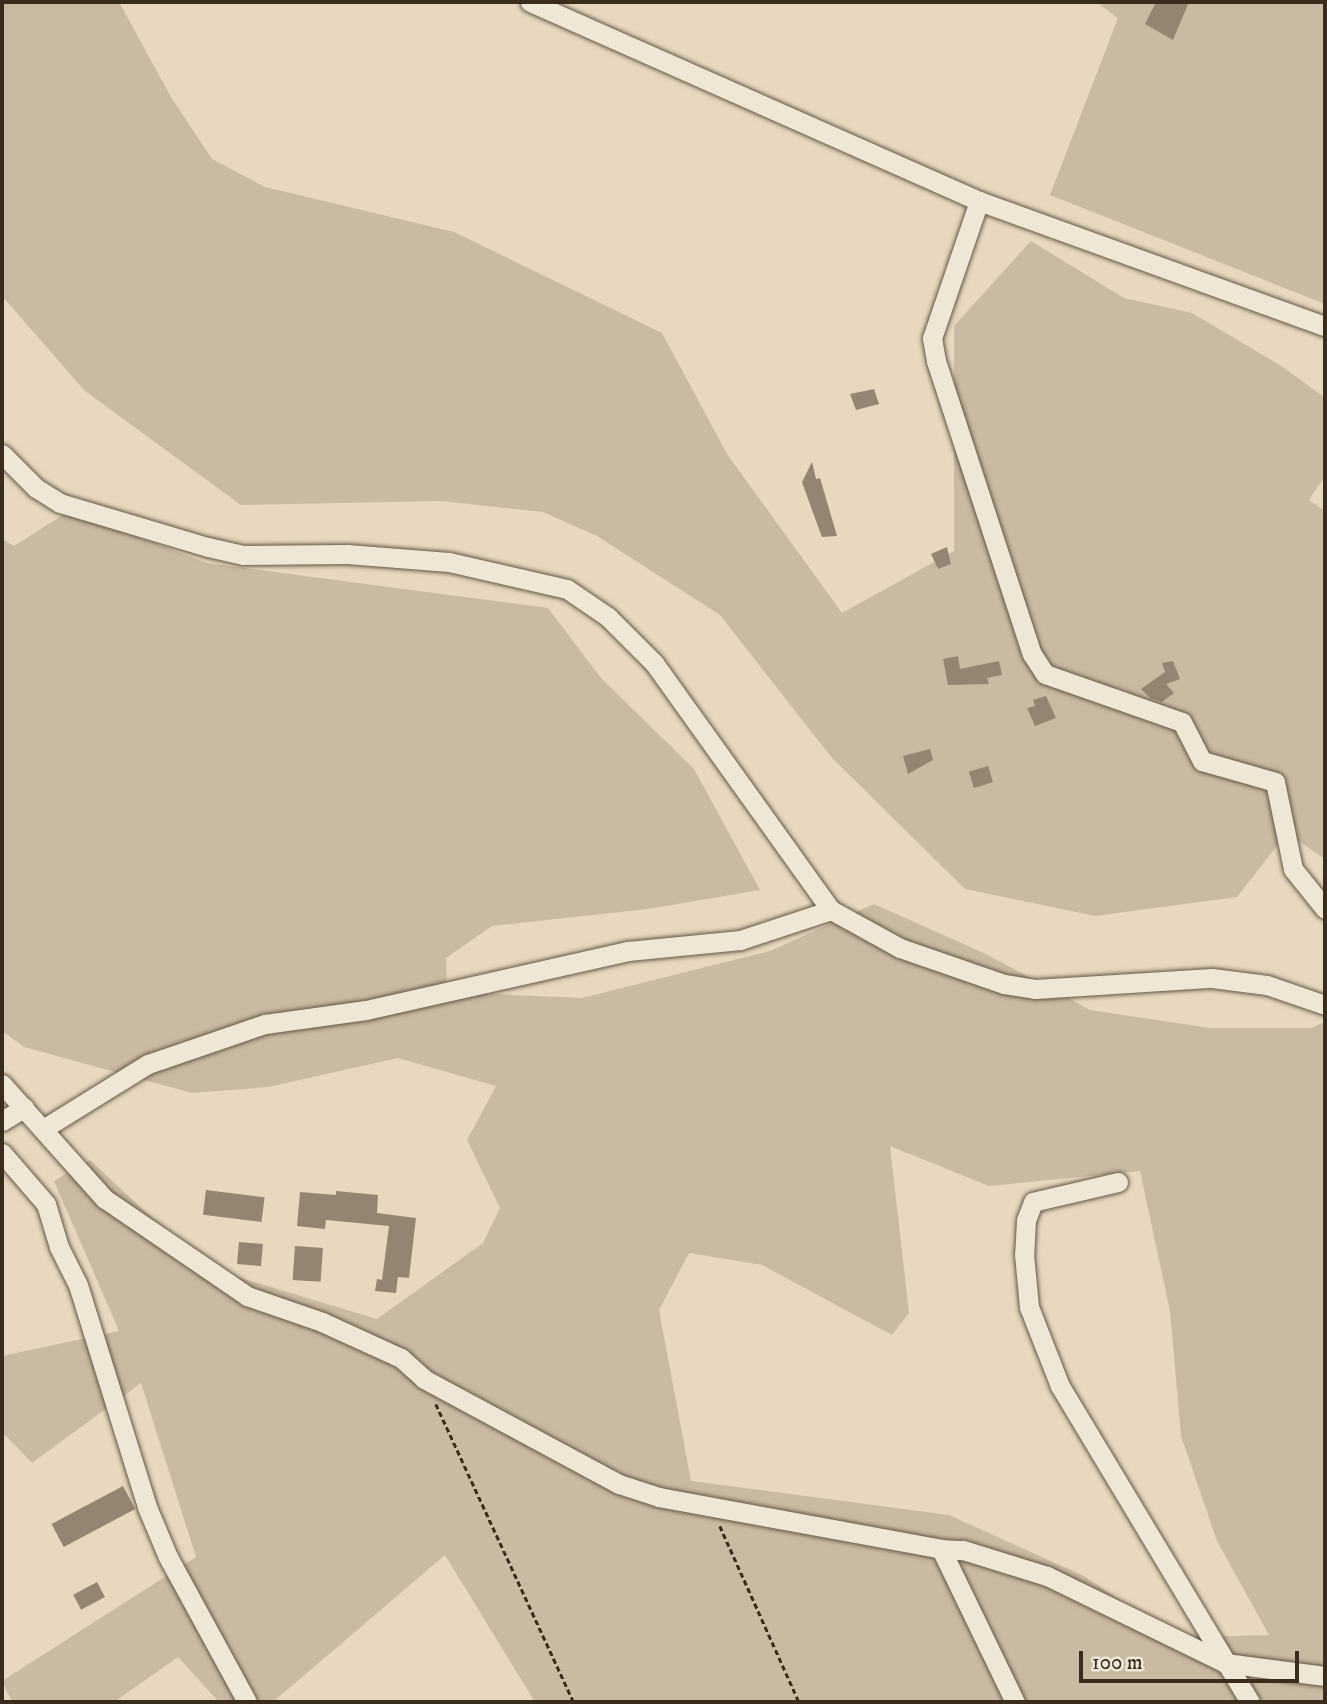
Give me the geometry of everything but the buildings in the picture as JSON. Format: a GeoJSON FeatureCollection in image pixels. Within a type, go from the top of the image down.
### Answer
{"type":"FeatureCollection","features":[{"type":"Feature","properties":{"kind":"street"},"geometry":{"type":"LineString","coordinates":[[530,2],[979,201],[1325,326]]}},
{"type":"Feature","properties":{"kind":"street"},"geometry":{"type":"LineString","coordinates":[[979,201],[932,338],[936,361],[1032,654],[1045,674],[1182,722],[1202,761],[1275,782],[1293,869],[1325,909]]}},
{"type":"Feature","properties":{"kind":"street"},"geometry":{"type":"LineString","coordinates":[[2,454],[36,488],[60,503],[243,555],[347,554],[449,562],[567,589],[608,617],[654,663],[831,910],[900,948],[1004,984],[1035,989],[1212,978],[1267,985],[1325,1005]]}},
{"type":"Feature","properties":{"kind":"street"},"geometry":{"type":"LineString","coordinates":[[43,1129],[148,1063],[265,1024],[366,1010],[628,951],[740,940],[831,910]]}},
{"type":"Feature","properties":{"kind":"street"},"geometry":{"type":"LineString","coordinates":[[2,1084],[105,1199],[247,1296],[322,1322],[401,1358],[424,1379],[619,1484],[711,1507],[941,1549],[963,1550],[1047,1576],[1225,1663],[1325,1676]]}},
{"type":"Feature","properties":{"kind":"street"},"geometry":{"type":"LineString","coordinates":[[2,1121],[24,1108]]}},
{"type":"Feature","properties":{"kind":"street"},"geometry":{"type":"LineString","coordinates":[[2,1153],[46,1204],[59,1247],[78,1285],[147,1507],[168,1557],[247,1702]]}},
{"type":"Feature","properties":{"kind":"street"},"geometry":{"type":"LineString","coordinates":[[1118,1182],[1033,1202],[1024,1254],[1028,1307],[1060,1386],[1251,1702]]}},
{"type":"Feature","properties":{"kind":"street"},"geometry":{"type":"LineString","coordinates":[[941,1549],[1015,1702]]}},
{"type":"Feature","properties":{"kind":"path"},"geometry":{"type":"LineString","coordinates":[[424,1379],[575,1702]]}},
{"type":"Feature","properties":{"kind":"path"},"geometry":{"type":"LineString","coordinates":[[711,1507],[799,1702]]}},
{"type":"Feature","properties":{"kind":"shaded area"},"geometry":{"type":"Polygon","coordinates":[[[2,2],[119,2],[171,97],[212,159],[265,187],[454,232],[662,333],[727,454],[842,613],[954,551],[954,326],[1031,241],[1124,298],[1192,313],[1283,367],[1325,398],[1325,476],[1309,500],[1325,511],[1325,859],[1287,833],[1237,897],[1095,916],[965,889],[832,758],[720,615],[597,536],[543,512],[441,501],[241,505],[85,391],[2,296],[2,2]]]}},
{"type":"Feature","properties":{"kind":"shaded area"},"geometry":{"type":"Polygon","coordinates":[[[1096,2],[1325,2],[1325,304],[1050,195],[1118,18],[1096,2]]]}},
{"type":"Feature","properties":{"kind":"shaded area"},"geometry":{"type":"Polygon","coordinates":[[[69,511],[207,563],[548,608],[601,678],[694,769],[760,890],[648,909],[492,926],[446,958],[447,992],[582,998],[770,951],[874,904],[986,954],[1090,1010],[1210,1028],[1311,1028],[1325,1022],[1325,1702],[535,1702],[445,1555],[273,1702],[219,1702],[178,1657],[114,1702],[12,1702],[2,1681],[196,1557],[141,1383],[32,1463],[2,1432],[2,1356],[119,1331],[54,1181],[90,1160],[204,1267],[377,1319],[483,1243],[500,1208],[467,1140],[496,1086],[398,1058],[268,1087],[192,1093],[24,1047],[2,1031],[2,539],[14,546],[69,511]],[[890,1146],[909,1313],[892,1335],[762,1265],[689,1253],[659,1310],[691,1481],[949,1515],[1084,1576],[1176,1638],[1269,1635],[1217,1541],[1181,1436],[1170,1311],[1140,1171],[989,1186],[890,1146]]]}}]}
